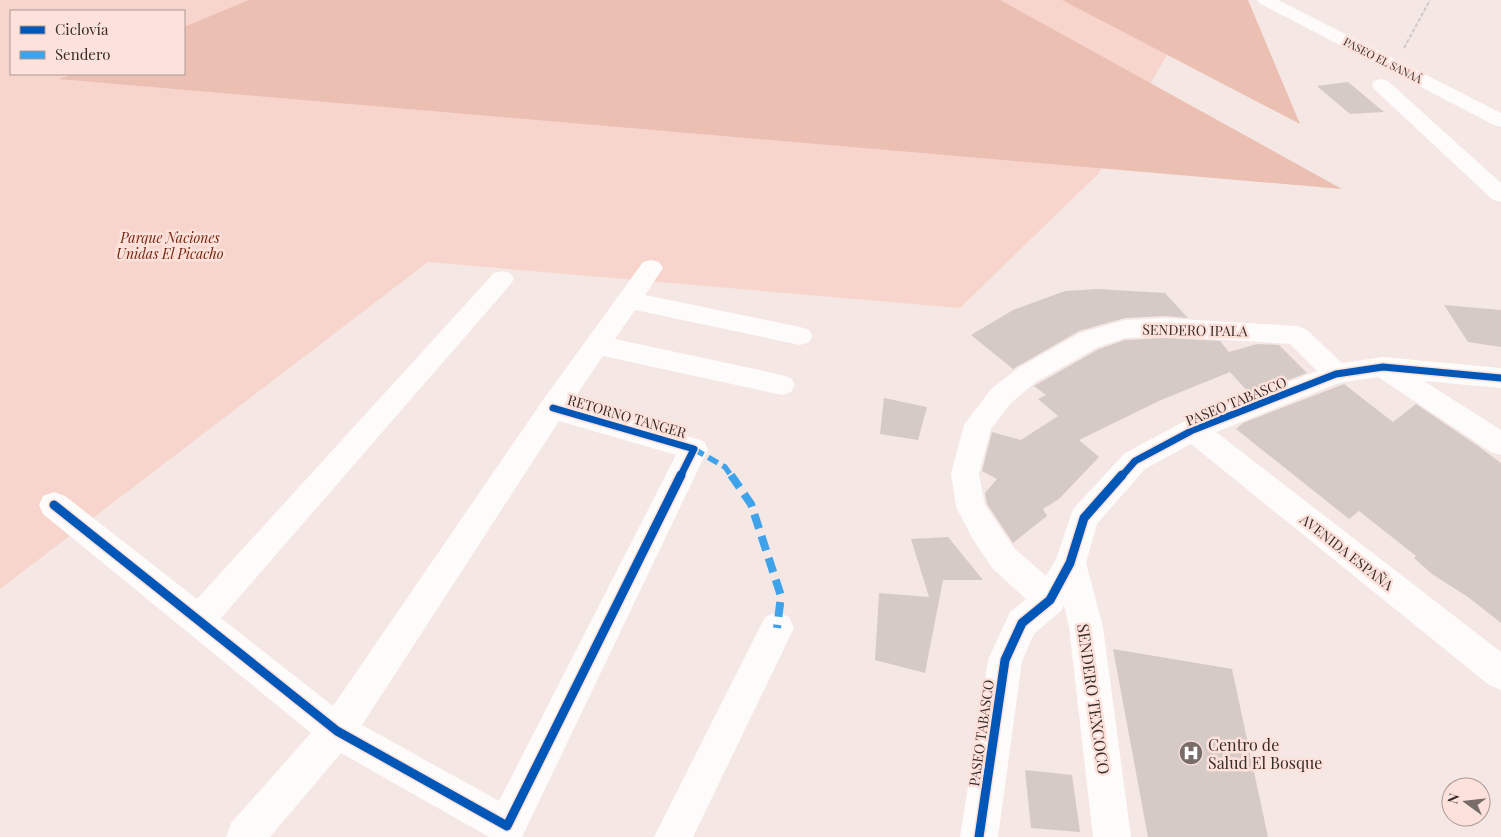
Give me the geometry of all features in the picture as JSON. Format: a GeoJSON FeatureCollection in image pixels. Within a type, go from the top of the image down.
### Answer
{"type":"FeatureCollection","features":[{"type":"Feature","properties":{"kind":"street","name":"PASEO EL SANAÁ"},"geometry":{"type":"LineString","coordinates":[[1264,0],[1501,121]]}},
{"type":"Feature","properties":{"kind":"street"},"geometry":{"type":"LineString","coordinates":[[1381,85],[1501,195]]}},
{"type":"Feature","properties":{"kind":"street"},"geometry":{"type":"LineString","coordinates":[[245,837],[338,731],[553,408],[651,268]]}},
{"type":"Feature","properties":{"kind":"street"},"geometry":{"type":"LineString","coordinates":[[198,621],[502,279]]}},
{"type":"Feature","properties":{"kind":"street"},"geometry":{"type":"LineString","coordinates":[[629,300],[800,336]]}},
{"type":"Feature","properties":{"kind":"street","name":"SENDERO IPALA"},"geometry":{"type":"LineString","coordinates":[[1050,600],[1004,559],[985,532],[971,507],[965,474],[978,425],[1001,396],[1027,375],[1089,340],[1125,329],[1165,327],[1296,336],[1336,374]]}},
{"type":"Feature","properties":{"kind":"street"},"geometry":{"type":"LineString","coordinates":[[597,345],[782,385]]}},
{"type":"Feature","properties":{"kind":"street"},"geometry":{"type":"LineString","coordinates":[[1383,367],[1501,444]]}},
{"type":"Feature","properties":{"kind":"street","name":"PASEO TABASCO"},"geometry":{"type":"LineString","coordinates":[[979,837],[1005,660],[1022,623],[1050,600],[1070,563],[1084,518],[1135,461],[1193,430],[1336,374],[1383,367],[1501,378]]}},
{"type":"Feature","properties":{"kind":"street","name":"RETORNO TANGER"},"geometry":{"type":"LineString","coordinates":[[516,831],[648,536],[694,449],[553,408]]}},
{"type":"Feature","properties":{"kind":"street","name":"AVENIDA ESPAÑA"},"geometry":{"type":"LineString","coordinates":[[1193,430],[1501,673]]}},
{"type":"Feature","properties":{"kind":"street"},"geometry":{"type":"LineString","coordinates":[[54,505],[338,731],[516,831]]}},
{"type":"Feature","properties":{"kind":"street","name":"SENDERO TEXCOCO"},"geometry":{"type":"LineString","coordinates":[[1070,563],[1086,627],[1112,837]]}},
{"type":"Feature","properties":{"kind":"street"},"geometry":{"type":"LineString","coordinates":[[673,837],[777,628]]}},
{"type":"Feature","properties":{"kind":"path"},"geometry":{"type":"LineString","coordinates":[[1394,66],[1430,0]]}},
{"type":"Feature","properties":{"kind":"green space","name":"Parque Naciones Unidas El Picacho"},"geometry":{"type":"Polygon","coordinates":[[[0,0],[1199,0],[1098,174],[960,308],[428,262],[0,589],[0,0]]]}},
{"type":"Feature","properties":{"kind":"shaded area"},"geometry":{"type":"Polygon","coordinates":[[[249,0],[1000,0],[1342,189],[59,79],[69,75],[185,75],[185,27],[249,0]]]}},
{"type":"Feature","properties":{"kind":"shaded area"},"geometry":{"type":"Polygon","coordinates":[[[1062,0],[1248,0],[1300,124],[1062,0]]]}},
{"type":"Feature","properties":{"kind":"building"},"geometry":{"type":"Polygon","coordinates":[[[1348,82],[1384,112],[1350,114],[1317,86],[1348,82]]]}},
{"type":"Feature","properties":{"kind":"building"},"geometry":{"type":"Polygon","coordinates":[[[1097,289],[1165,293],[1188,318],[1165,316],[1125,318],[1079,331],[1013,369],[971,335],[1013,310],[1065,291],[1097,289]]]}},
{"type":"Feature","properties":{"kind":"building"},"geometry":{"type":"Polygon","coordinates":[[[1444,305],[1501,310],[1501,347],[1468,342],[1444,305]]]}},
{"type":"Feature","properties":{"kind":"building"},"geometry":{"type":"Polygon","coordinates":[[[1165,338],[1220,341],[1229,352],[1257,344],[1279,345],[1307,373],[1250,394],[1230,372],[1161,400],[1079,440],[1099,457],[1059,499],[1043,509],[1047,516],[1013,543],[987,504],[985,493],[997,479],[982,471],[992,432],[1021,440],[1058,416],[1038,399],[1046,395],[1034,386],[1099,349],[1125,340],[1165,338]]]}},
{"type":"Feature","properties":{"kind":"building"},"geometry":{"type":"Polygon","coordinates":[[[1344,384],[1393,422],[1416,404],[1501,463],[1501,623],[1468,597],[1432,574],[1414,558],[1416,556],[1359,511],[1349,519],[1236,429],[1243,423],[1344,384]]]}},
{"type":"Feature","properties":{"kind":"building"},"geometry":{"type":"Polygon","coordinates":[[[884,398],[927,407],[918,440],[880,434],[884,398]]]}},
{"type":"Feature","properties":{"kind":"building"},"geometry":{"type":"Polygon","coordinates":[[[948,537],[983,580],[943,580],[925,673],[875,660],[879,593],[929,597],[911,539],[948,537]]]}},
{"type":"Feature","properties":{"kind":"building","name":"Centro de Salud El Bosque"},"geometry":{"type":"Polygon","coordinates":[[[1113,649],[1232,669],[1268,837],[1148,837],[1113,649]]]}},
{"type":"Feature","properties":{"kind":"building"},"geometry":{"type":"Polygon","coordinates":[[[1025,770],[1072,775],[1080,832],[1031,828],[1025,770]]]}},
{"type":"Feature","properties":{"kind":"marked path"},"geometry":{"type":"LineString","coordinates":[[694,449],[725,467],[751,504],[781,596],[777,628]]}},
{"type":"Feature","properties":{"kind":"cycle path"},"geometry":{"type":"LineString","coordinates":[[979,837],[1005,660],[1022,623],[1050,600],[1070,563],[1084,518],[1135,461],[1193,430],[1336,374],[1383,367],[1501,378]]}},
{"type":"Feature","properties":{"kind":"cycle path"},"geometry":{"type":"LineString","coordinates":[[54,505],[337,731],[507,826],[694,449],[553,408]]}},
{"type":"Feature","properties":{"kind":"place","name":"Centro de Salud El Bosque"},"geometry":{"type":"Point","coordinates":[1191,753]}}]}
